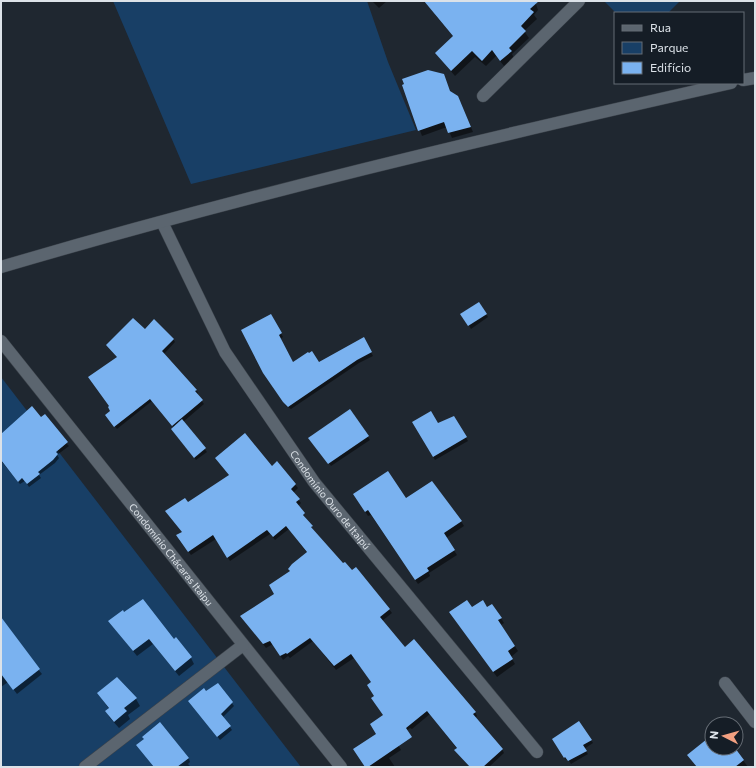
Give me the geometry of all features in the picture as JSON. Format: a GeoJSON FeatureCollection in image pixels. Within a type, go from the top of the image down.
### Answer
{"type":"FeatureCollection","features":[{"type":"Feature","properties":{"kind":"street"},"geometry":{"type":"LineString","coordinates":[[483,96],[579,1]]}},
{"type":"Feature","properties":{"kind":"street"},"geometry":{"type":"LineString","coordinates":[[744,80],[755,78]]}},
{"type":"Feature","properties":{"kind":"street"},"geometry":{"type":"LineString","coordinates":[[1,267],[162,222],[425,153],[727,84]]}},
{"type":"Feature","properties":{"kind":"street","name":"Condomínio Ouro de Itaipú"},"geometry":{"type":"LineString","coordinates":[[162,222],[225,352],[309,476],[537,752]]}},
{"type":"Feature","properties":{"kind":"street","name":"Condomínio Chácaras Itaipu"},"geometry":{"type":"LineString","coordinates":[[1,341],[341,767]]}},
{"type":"Feature","properties":{"kind":"street"},"geometry":{"type":"LineString","coordinates":[[85,767],[243,645]]}},
{"type":"Feature","properties":{"kind":"street"},"geometry":{"type":"LineString","coordinates":[[725,682],[755,722]]}},
{"type":"Feature","properties":{"kind":"green space"},"geometry":{"type":"Polygon","coordinates":[[[113,1],[367,1],[388,62],[416,130],[191,184],[113,1]]]}},
{"type":"Feature","properties":{"kind":"green space"},"geometry":{"type":"Polygon","coordinates":[[[604,1],[680,1],[669,12],[615,12],[604,1]]]}},
{"type":"Feature","properties":{"kind":"green space"},"geometry":{"type":"Polygon","coordinates":[[[1,377],[301,767],[1,767],[1,377]]]}},
{"type":"Feature","properties":{"kind":"building"},"geometry":{"type":"Polygon","coordinates":[[[424,1],[539,1],[530,9],[534,12],[521,26],[526,31],[509,48],[512,51],[500,61],[492,50],[482,61],[472,51],[451,71],[435,53],[453,36],[424,1]]]}},
{"type":"Feature","properties":{"kind":"building"},"geometry":{"type":"Polygon","coordinates":[[[428,70],[444,74],[450,91],[458,96],[471,127],[448,133],[444,122],[418,131],[402,85],[404,84],[402,79],[428,70]]]}},
{"type":"Feature","properties":{"kind":"building"},"geometry":{"type":"Polygon","coordinates":[[[479,302],[487,314],[468,326],[460,314],[479,302]]]}},
{"type":"Feature","properties":{"kind":"building"},"geometry":{"type":"Polygon","coordinates":[[[271,314],[282,333],[279,335],[293,362],[312,351],[319,362],[364,337],[372,352],[357,360],[288,407],[263,373],[241,330],[271,314]]]}},
{"type":"Feature","properties":{"kind":"building"},"geometry":{"type":"Polygon","coordinates":[[[133,318],[145,329],[154,319],[174,339],[162,351],[197,390],[195,391],[203,400],[172,426],[150,399],[114,427],[105,415],[110,411],[109,406],[88,377],[117,357],[106,345],[133,318]]]}},
{"type":"Feature","properties":{"kind":"building"},"geometry":{"type":"Polygon","coordinates":[[[32,406],[41,417],[45,414],[68,442],[56,452],[58,454],[53,460],[38,472],[40,474],[27,484],[22,478],[18,482],[1,460],[1,434],[32,406]]]}},
{"type":"Feature","properties":{"kind":"building"},"geometry":{"type":"Polygon","coordinates":[[[350,409],[369,436],[328,464],[308,438],[350,409]]]}},
{"type":"Feature","properties":{"kind":"building"},"geometry":{"type":"Polygon","coordinates":[[[431,411],[438,423],[454,416],[467,437],[433,457],[412,422],[431,411]]]}},
{"type":"Feature","properties":{"kind":"building"},"geometry":{"type":"Polygon","coordinates":[[[182,419],[206,448],[194,458],[171,429],[182,419]]]}},
{"type":"Feature","properties":{"kind":"building"},"geometry":{"type":"Polygon","coordinates":[[[245,433],[272,466],[277,461],[296,484],[291,489],[300,499],[296,502],[305,513],[303,515],[313,526],[311,527],[343,563],[345,562],[352,570],[356,567],[390,609],[380,617],[405,647],[414,639],[476,712],[473,714],[503,749],[483,767],[470,767],[454,750],[457,748],[427,711],[406,728],[412,737],[368,767],[365,767],[353,749],[376,734],[370,724],[383,715],[371,698],[374,696],[367,685],[371,682],[351,654],[334,666],[310,638],[287,654],[286,653],[280,656],[270,641],[263,644],[240,616],[274,594],[269,585],[290,571],[288,569],[292,564],[307,552],[286,526],[273,537],[267,530],[227,558],[213,535],[188,552],[176,535],[182,532],[165,511],[185,498],[188,502],[229,475],[215,458],[245,433]]]}},
{"type":"Feature","properties":{"kind":"building"},"geometry":{"type":"Polygon","coordinates":[[[388,471],[406,498],[432,481],[462,521],[444,533],[455,550],[427,568],[429,571],[415,580],[368,510],[365,512],[353,494],[388,471]]]}},
{"type":"Feature","properties":{"kind":"building"},"geometry":{"type":"Polygon","coordinates":[[[143,599],[174,639],[176,637],[192,657],[175,671],[149,639],[133,651],[108,621],[123,610],[124,612],[143,599]]]}},
{"type":"Feature","properties":{"kind":"building"},"geometry":{"type":"Polygon","coordinates":[[[467,600],[472,607],[483,600],[487,607],[492,604],[502,618],[498,620],[515,646],[508,651],[513,659],[493,672],[449,612],[467,600]]]}},
{"type":"Feature","properties":{"kind":"building"},"geometry":{"type":"Polygon","coordinates":[[[1,617],[40,669],[13,690],[1,674],[1,617]]]}},
{"type":"Feature","properties":{"kind":"building"},"geometry":{"type":"Polygon","coordinates":[[[117,677],[137,698],[124,708],[127,711],[114,722],[105,711],[109,708],[97,693],[117,677]]]}},
{"type":"Feature","properties":{"kind":"building"},"geometry":{"type":"Polygon","coordinates":[[[218,683],[233,702],[221,714],[231,726],[217,737],[188,701],[204,688],[206,691],[218,683]]]}},
{"type":"Feature","properties":{"kind":"building"},"geometry":{"type":"Polygon","coordinates":[[[579,721],[592,740],[583,745],[587,751],[568,761],[565,757],[564,758],[552,739],[579,721]]]}},
{"type":"Feature","properties":{"kind":"building"},"geometry":{"type":"Polygon","coordinates":[[[160,722],[189,758],[177,767],[154,767],[136,745],[144,739],[142,737],[160,722]]]}},
{"type":"Feature","properties":{"kind":"building"},"geometry":{"type":"Polygon","coordinates":[[[704,741],[704,756],[741,756],[744,760],[735,767],[697,767],[687,755],[704,741]]]}}]}
